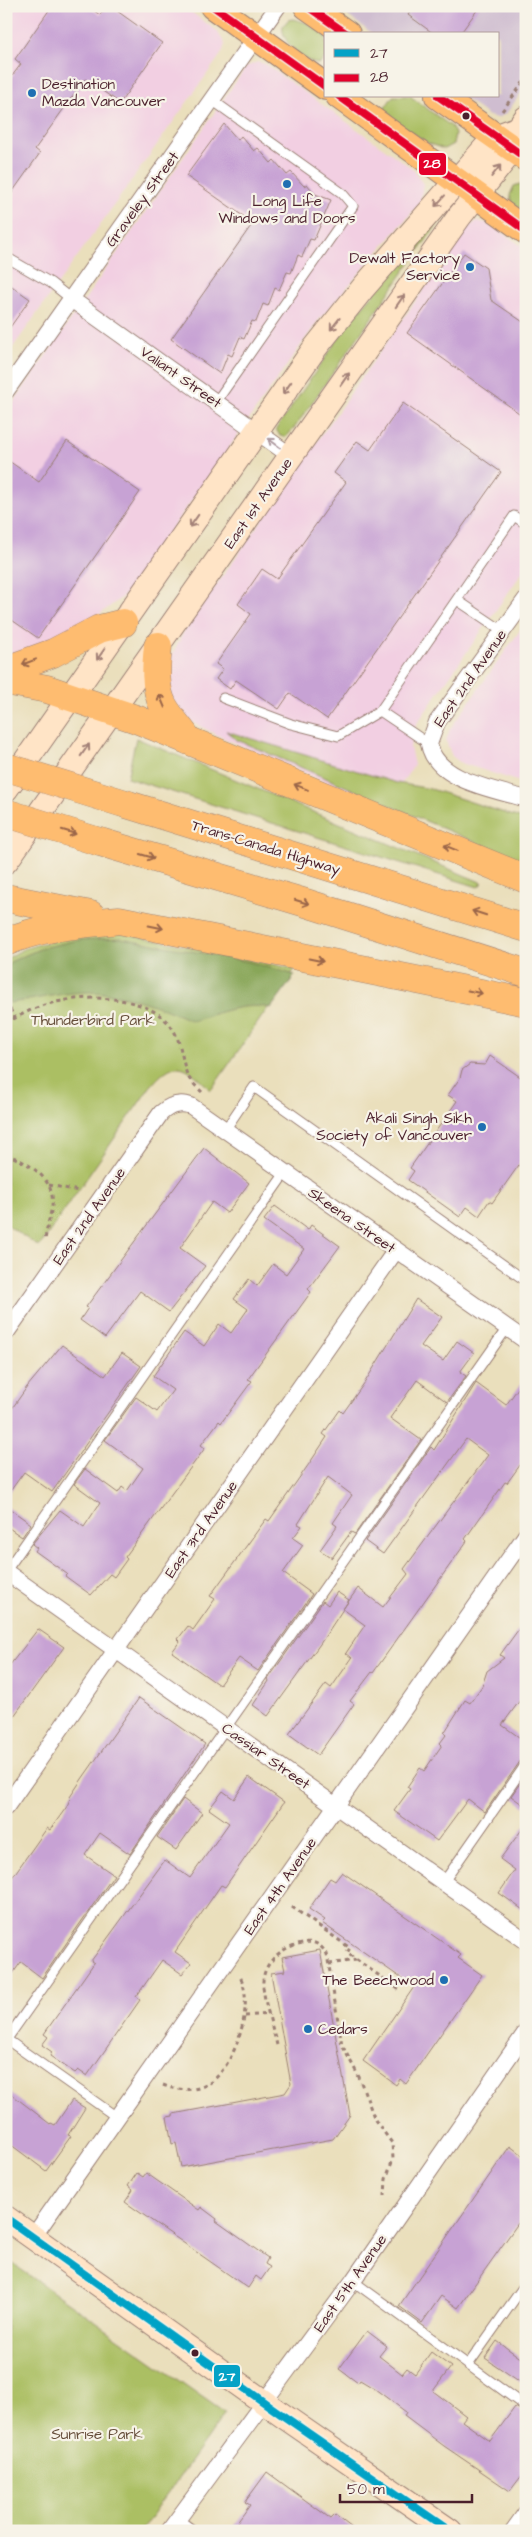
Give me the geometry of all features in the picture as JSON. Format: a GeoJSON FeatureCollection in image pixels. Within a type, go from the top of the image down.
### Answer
{"type":"FeatureCollection","features":[{"type":"Feature","properties":{"kind":"highway"},"geometry":{"type":"LineString","coordinates":[[6,670],[53,653],[99,630],[123,623]]}},
{"type":"Feature","properties":{"kind":"highway"},"geometry":{"type":"LineString","coordinates":[[158,646],[156,673],[158,690],[163,706],[189,741]]}},
{"type":"Feature","properties":{"kind":"highway"},"geometry":{"type":"LineString","coordinates":[[6,681],[47,689],[112,711],[526,879]]}},
{"type":"Feature","properties":{"kind":"highway","name":"Trans-Canada Highway"},"geometry":{"type":"LineString","coordinates":[[6,767],[526,928]]}},
{"type":"Feature","properties":{"kind":"highway"},"geometry":{"type":"LineString","coordinates":[[6,812],[100,842],[306,902],[526,972]]}},
{"type":"Feature","properties":{"kind":"highway"},"geometry":{"type":"LineString","coordinates":[[6,898],[526,1002]]}},
{"type":"Feature","properties":{"kind":"highway"},"geometry":{"type":"LineString","coordinates":[[6,942],[21,936],[66,925],[119,920]]}},
{"type":"Feature","properties":{"kind":"main road"},"geometry":{"type":"LineString","coordinates":[[214,6],[324,86]]}},
{"type":"Feature","properties":{"kind":"main road"},"geometry":{"type":"LineString","coordinates":[[307,6],[344,32]]}},
{"type":"Feature","properties":{"kind":"main road"},"geometry":{"type":"LineString","coordinates":[[342,98],[526,230]]}},
{"type":"Feature","properties":{"kind":"main road"},"geometry":{"type":"LineString","coordinates":[[442,98],[513,134]]}},
{"type":"Feature","properties":{"kind":"main road","name":"East 1st Avenue"},"geometry":{"type":"LineString","coordinates":[[6,861],[291,456],[468,188],[513,134]]}},
{"type":"Feature","properties":{"kind":"main road","name":"East 1st Avenue"},"geometry":{"type":"LineString","coordinates":[[6,789],[315,348],[363,288],[468,188]]}},
{"type":"Feature","properties":{"kind":"main road"},"geometry":{"type":"LineString","coordinates":[[6,2218],[264,2402],[450,2531]]}},
{"type":"Feature","properties":{"kind":"street","name":"Graveley Street"},"geometry":{"type":"LineString","coordinates":[[6,391],[278,6]]}},
{"type":"Feature","properties":{"kind":"street","name":"Valiant Street"},"geometry":{"type":"LineString","coordinates":[[71,299],[291,456]]}},
{"type":"Feature","properties":{"kind":"street","name":"East 2nd Avenue"},"geometry":{"type":"LineString","coordinates":[[526,598],[437,722],[429,744],[435,761],[444,770],[526,799]]}},
{"type":"Feature","properties":{"kind":"street","name":"East 2nd Avenue"},"geometry":{"type":"LineString","coordinates":[[6,1333],[161,1112],[176,1104]]}},
{"type":"Feature","properties":{"kind":"street","name":"Skeena Street"},"geometry":{"type":"LineString","coordinates":[[176,1104],[191,1106],[285,1174],[526,1341]]}},
{"type":"Feature","properties":{"kind":"street","name":"East 3rd Avenue"},"geometry":{"type":"LineString","coordinates":[[6,1807],[396,1250]]}},
{"type":"Feature","properties":{"kind":"street","name":"East 4th Avenue"},"geometry":{"type":"LineString","coordinates":[[33,2237],[526,1536]]}},
{"type":"Feature","properties":{"kind":"street","name":"Cassiar Street"},"geometry":{"type":"LineString","coordinates":[[6,1572],[526,1941]]}},
{"type":"Feature","properties":{"kind":"street","name":"East 5th Avenue"},"geometry":{"type":"LineString","coordinates":[[174,2525],[353,2281],[526,2032]]}},
{"type":"Feature","properties":{"kind":"street"},"geometry":{"type":"LineString","coordinates":[[513,2531],[526,2513]]}},
{"type":"Feature","properties":{"kind":"lane"},"geometry":{"type":"LineString","coordinates":[[212,100],[342,193],[353,206],[216,402]]}},
{"type":"Feature","properties":{"kind":"lane"},"geometry":{"type":"LineString","coordinates":[[6,257],[51,283],[71,299]]}},
{"type":"Feature","properties":{"kind":"lane"},"geometry":{"type":"LineString","coordinates":[[223,698],[291,724],[338,736],[380,710],[514,516],[526,524]]}},
{"type":"Feature","properties":{"kind":"lane"},"geometry":{"type":"LineString","coordinates":[[457,600],[503,631]]}},
{"type":"Feature","properties":{"kind":"lane"},"geometry":{"type":"LineString","coordinates":[[380,710],[429,744]]}},
{"type":"Feature","properties":{"kind":"lane"},"geometry":{"type":"LineString","coordinates":[[225,1130],[254,1087],[526,1281]]}},
{"type":"Feature","properties":{"kind":"lane"},"geometry":{"type":"LineString","coordinates":[[6,1572],[285,1174]]}},
{"type":"Feature","properties":{"kind":"lane"},"geometry":{"type":"LineString","coordinates":[[118,2118],[6,2039],[507,1328]]}},
{"type":"Feature","properties":{"kind":"lane"},"geometry":{"type":"LineString","coordinates":[[443,1883],[526,1764]]}},
{"type":"Feature","properties":{"kind":"lane"},"geometry":{"type":"LineString","coordinates":[[353,2281],[526,2407]]}},
{"type":"Feature","properties":{"kind":"lane"},"geometry":{"type":"LineString","coordinates":[[468,2365],[526,2283]]}},
{"type":"Feature","properties":{"kind":"lane"},"geometry":{"type":"LineString","coordinates":[[174,2525],[194,2531]]}},
{"type":"Feature","properties":{"kind":"path"},"geometry":{"type":"LineString","coordinates":[[513,134],[504,110],[526,79]]}},
{"type":"Feature","properties":{"kind":"path"},"geometry":{"type":"LineString","coordinates":[[6,1023],[47,1004],[90,998],[109,998],[147,1007],[167,1022],[174,1030],[183,1051],[187,1076],[208,1096]]}},
{"type":"Feature","properties":{"kind":"path"},"geometry":{"type":"LineString","coordinates":[[6,1002],[15,1018]]}},
{"type":"Feature","properties":{"kind":"path"},"geometry":{"type":"LineString","coordinates":[[6,1154],[32,1168],[52,1190],[52,1206],[45,1241]]}},
{"type":"Feature","properties":{"kind":"path"},"geometry":{"type":"LineString","coordinates":[[49,1185],[79,1190]]}},
{"type":"Feature","properties":{"kind":"path"},"geometry":{"type":"LineString","coordinates":[[292,1907],[350,1948],[347,1953],[401,1991]]}},
{"type":"Feature","properties":{"kind":"path"},"geometry":{"type":"LineString","coordinates":[[277,2045],[263,1980],[268,1966],[277,1954],[289,1946],[309,1940],[321,1945],[328,1954],[342,2045],[359,2077],[375,2120],[392,2144],[393,2159],[386,2178],[385,2196]]}},
{"type":"Feature","properties":{"kind":"path"},"geometry":{"type":"LineString","coordinates":[[329,1964],[356,1960]]}},
{"type":"Feature","properties":{"kind":"path"},"geometry":{"type":"LineString","coordinates":[[163,2084],[188,2091],[211,2082],[225,2067],[235,2048],[245,2016],[246,1992],[239,1975]]}},
{"type":"Feature","properties":{"kind":"path"},"geometry":{"type":"LineString","coordinates":[[245,2016],[270,2014]]}},
{"type":"Feature","properties":{"kind":"shaded area"},"geometry":{"type":"Polygon","coordinates":[[[6,6],[183,6],[217,31],[225,44],[222,53],[6,357],[6,6]]]}},
{"type":"Feature","properties":{"kind":"shaded area"},"geometry":{"type":"Polygon","coordinates":[[[334,6],[526,6],[526,86],[506,114],[497,118],[489,116],[464,98],[500,98],[500,32],[370,32],[334,6]]]}},
{"type":"Feature","properties":{"kind":"shaded area"},"geometry":{"type":"Polygon","coordinates":[[[257,62],[265,64],[413,169],[423,184],[420,203],[318,321],[126,594],[70,637],[6,657],[6,413],[246,67],[257,62]]]}},
{"type":"Feature","properties":{"kind":"shaded area"},"geometry":{"type":"Polygon","coordinates":[[[477,221],[490,224],[526,249],[526,567],[416,725],[410,747],[414,765],[385,808],[219,736],[189,720],[171,699],[167,666],[184,631],[466,229],[477,221]]]}},
{"type":"Feature","properties":{"kind":"shaded area"},"geometry":{"type":"Polygon","coordinates":[[[526,622],[526,784],[461,763],[452,756],[446,741],[450,729],[526,622]]]}},
{"type":"Feature","properties":{"kind":"green space"},"geometry":{"type":"Polygon","coordinates":[[[293,19],[307,23],[324,35],[324,59],[320,64],[307,60],[289,45],[283,32],[283,26],[288,20],[293,19]]]}},
{"type":"Feature","properties":{"kind":"green space"},"geometry":{"type":"Polygon","coordinates":[[[392,98],[413,98],[452,127],[455,134],[453,144],[444,149],[427,143],[393,119],[384,109],[392,98]]]}},
{"type":"Feature","properties":{"kind":"green space"},"geometry":{"type":"Polygon","coordinates":[[[526,182],[526,213],[512,203],[510,195],[514,186],[526,182]]]}},
{"type":"Feature","properties":{"kind":"green space"},"geometry":{"type":"Polygon","coordinates":[[[447,210],[295,427],[286,437],[280,436],[276,429],[352,319],[447,210]]]}},
{"type":"Feature","properties":{"kind":"green space"},"geometry":{"type":"Polygon","coordinates":[[[226,731],[397,783],[431,789],[526,820],[526,864],[237,740],[226,731]]]}},
{"type":"Feature","properties":{"kind":"green space"},"geometry":{"type":"Polygon","coordinates":[[[136,738],[483,883],[478,887],[127,778],[136,738]]]}},
{"type":"Feature","properties":{"kind":"green space","name":"Thunderbird Park"},"geometry":{"type":"Polygon","coordinates":[[[79,933],[123,933],[295,969],[211,1090],[194,1074],[180,1067],[174,1067],[159,1077],[150,1087],[39,1247],[6,1224],[6,959],[23,949],[79,933]]]}},
{"type":"Feature","properties":{"kind":"green space"},"geometry":{"type":"Polygon","coordinates":[[[121,938],[250,962],[295,975],[271,1008],[241,1007],[192,1021],[142,1001],[102,993],[69,993],[9,1003],[6,982],[10,962],[42,948],[78,940],[121,938]]]}},
{"type":"Feature","properties":{"kind":"green space","name":"Sunrise Park"},"geometry":{"type":"Polygon","coordinates":[[[6,2259],[225,2413],[141,2531],[6,2531],[6,2259]]]}},
{"type":"Feature","properties":{"kind":"building"},"geometry":{"type":"Polygon","coordinates":[[[52,6],[87,6],[100,15],[106,6],[110,6],[162,43],[120,103],[85,79],[35,149],[40,153],[6,201],[6,84],[21,64],[15,59],[52,6]]]}},
{"type":"Feature","properties":{"kind":"building"},"geometry":{"type":"Polygon","coordinates":[[[414,6],[480,6],[461,32],[431,32],[408,15],[414,6]]]}},
{"type":"Feature","properties":{"kind":"building"},"geometry":{"type":"Polygon","coordinates":[[[224,124],[238,140],[241,136],[254,151],[258,148],[271,163],[274,160],[287,175],[291,172],[304,186],[307,184],[315,194],[331,200],[314,240],[310,239],[302,257],[298,255],[291,273],[287,272],[279,290],[275,288],[268,306],[263,304],[256,322],[252,321],[244,339],[240,337],[232,356],[228,354],[220,374],[171,339],[253,223],[186,176],[224,124]]]}},
{"type":"Feature","properties":{"kind":"building"},"geometry":{"type":"Polygon","coordinates":[[[464,253],[486,268],[491,300],[526,324],[526,418],[407,333],[464,253]]]}},
{"type":"Feature","properties":{"kind":"building"},"geometry":{"type":"Polygon","coordinates":[[[6,282],[30,299],[6,333],[6,282]]]}},
{"type":"Feature","properties":{"kind":"building"},"geometry":{"type":"Polygon","coordinates":[[[403,403],[501,472],[327,719],[290,693],[279,709],[236,680],[230,689],[216,679],[223,669],[216,664],[251,614],[238,604],[262,569],[277,579],[346,482],[334,473],[357,441],[370,450],[403,403]]]}},
{"type":"Feature","properties":{"kind":"building"},"geometry":{"type":"Polygon","coordinates":[[[67,441],[140,492],[38,638],[6,616],[6,459],[39,482],[67,441]]]}},
{"type":"Feature","properties":{"kind":"building","name":"Akali Singh Sikh Society of Vancouver"},"geometry":{"type":"Polygon","coordinates":[[[490,1056],[526,1081],[526,1155],[492,1203],[489,1201],[479,1216],[467,1207],[460,1217],[408,1180],[414,1171],[410,1168],[457,1101],[448,1095],[460,1078],[462,1070],[470,1064],[485,1065],[490,1056]]]}},
{"type":"Feature","properties":{"kind":"building"},"geometry":{"type":"Polygon","coordinates":[[[204,1148],[249,1183],[227,1213],[212,1202],[180,1248],[205,1266],[169,1312],[140,1291],[105,1338],[80,1320],[88,1308],[86,1307],[204,1148]]]}},
{"type":"Feature","properties":{"kind":"building"},"geometry":{"type":"Polygon","coordinates":[[[275,1206],[308,1230],[311,1225],[340,1246],[308,1289],[311,1292],[248,1379],[252,1381],[221,1423],[219,1421],[201,1445],[205,1448],[125,1557],[127,1559],[114,1577],[110,1574],[91,1595],[65,1576],[67,1574],[35,1551],[37,1548],[32,1544],[60,1510],[84,1527],[100,1503],[74,1484],[85,1469],[118,1493],[122,1487],[127,1491],[143,1468],[105,1440],[136,1397],[157,1412],[173,1390],[153,1376],[184,1332],[204,1346],[219,1324],[231,1333],[248,1309],[234,1299],[249,1279],[257,1286],[273,1264],[286,1274],[304,1249],[264,1220],[275,1206]]]}},
{"type":"Feature","properties":{"kind":"building"},"geometry":{"type":"Polygon","coordinates":[[[416,1299],[442,1317],[421,1346],[443,1361],[457,1341],[474,1353],[460,1372],[466,1376],[447,1402],[417,1380],[390,1418],[421,1440],[355,1534],[351,1532],[332,1558],[320,1550],[337,1526],[333,1523],[352,1495],[328,1477],[298,1524],[302,1526],[293,1538],[303,1545],[283,1573],[312,1594],[258,1671],[239,1658],[219,1685],[172,1652],[180,1641],[178,1639],[188,1626],[193,1630],[215,1599],[210,1596],[266,1519],[269,1521],[309,1464],[327,1437],[323,1434],[340,1410],[343,1413],[365,1382],[416,1299]]]}},
{"type":"Feature","properties":{"kind":"building"},"geometry":{"type":"Polygon","coordinates":[[[62,1345],[105,1376],[122,1353],[141,1366],[52,1492],[24,1472],[6,1497],[6,1417],[27,1387],[62,1345]]]}},
{"type":"Feature","properties":{"kind":"building"},"geometry":{"type":"Polygon","coordinates":[[[526,1377],[526,1457],[507,1483],[505,1482],[465,1539],[467,1541],[373,1673],[350,1701],[354,1704],[318,1755],[289,1734],[326,1684],[331,1688],[352,1658],[346,1653],[365,1625],[343,1609],[358,1588],[383,1607],[408,1574],[404,1569],[488,1455],[466,1439],[383,1554],[365,1541],[431,1447],[434,1450],[476,1383],[506,1405],[526,1377]]]}},
{"type":"Feature","properties":{"kind":"building"},"geometry":{"type":"Polygon","coordinates":[[[6,1506],[31,1524],[22,1537],[6,1526],[6,1506]]]}},
{"type":"Feature","properties":{"kind":"building"},"geometry":{"type":"Polygon","coordinates":[[[337,1592],[349,1600],[268,1716],[253,1705],[269,1681],[268,1679],[323,1601],[328,1605],[337,1592]]]}},
{"type":"Feature","properties":{"kind":"building"},"geometry":{"type":"Polygon","coordinates":[[[526,1619],[526,1692],[502,1725],[526,1742],[526,1758],[521,1760],[485,1812],[468,1799],[437,1841],[394,1811],[410,1789],[407,1787],[420,1768],[424,1771],[442,1745],[440,1743],[446,1735],[444,1733],[465,1700],[470,1703],[482,1686],[487,1671],[504,1658],[500,1655],[526,1619]]]}},
{"type":"Feature","properties":{"kind":"building"},"geometry":{"type":"Polygon","coordinates":[[[38,1629],[64,1647],[6,1727],[6,1670],[38,1629]]]}},
{"type":"Feature","properties":{"kind":"building"},"geometry":{"type":"Polygon","coordinates":[[[139,1698],[205,1744],[130,1854],[100,1833],[85,1855],[114,1875],[42,1978],[21,1962],[6,1983],[6,1886],[47,1828],[50,1830],[68,1805],[70,1797],[139,1698]]]}},
{"type":"Feature","properties":{"kind":"building"},"geometry":{"type":"Polygon","coordinates":[[[526,1775],[526,1807],[511,1796],[526,1775]]]}},
{"type":"Feature","properties":{"kind":"building"},"geometry":{"type":"Polygon","coordinates":[[[249,1777],[284,1802],[225,1887],[221,1885],[175,1952],[191,1963],[182,1974],[162,1960],[136,1997],[140,2000],[87,2076],[78,2070],[75,2073],[50,2056],[52,2052],[42,2045],[48,2037],[44,2034],[94,1963],[91,1961],[165,1860],[190,1878],[229,1823],[209,1809],[223,1791],[234,1799],[249,1777]]]}},
{"type":"Feature","properties":{"kind":"building"},"geometry":{"type":"Polygon","coordinates":[[[183,1799],[202,1813],[176,1850],[157,1837],[183,1799]]]}},
{"type":"Feature","properties":{"kind":"building"},"geometry":{"type":"Polygon","coordinates":[[[526,1824],[526,1912],[499,1893],[515,1870],[500,1859],[526,1824]]]}},
{"type":"Feature","properties":{"kind":"building","name":"The Beechwood"},"geometry":{"type":"Polygon","coordinates":[[[342,1872],[461,1955],[458,1958],[482,1975],[406,2084],[400,2079],[396,2085],[363,2061],[414,1987],[322,1923],[325,1920],[309,1909],[330,1878],[335,1881],[342,1872]]]}},
{"type":"Feature","properties":{"kind":"building","name":"Cedars"},"geometry":{"type":"Polygon","coordinates":[[[320,1950],[350,2115],[333,2139],[181,2167],[176,2143],[172,2144],[167,2117],[173,2116],[173,2114],[285,2093],[291,2084],[271,1973],[285,1971],[282,1957],[320,1950]]]}},
{"type":"Feature","properties":{"kind":"building"},"geometry":{"type":"Polygon","coordinates":[[[6,2090],[50,2124],[55,2125],[72,2100],[85,2108],[68,2135],[71,2136],[46,2171],[6,2141],[6,2090]]]}},
{"type":"Feature","properties":{"kind":"building"},"geometry":{"type":"Polygon","coordinates":[[[510,2146],[526,2158],[526,2212],[458,2308],[441,2296],[422,2323],[399,2306],[510,2146]]]}},
{"type":"Feature","properties":{"kind":"building"},"geometry":{"type":"Polygon","coordinates":[[[137,2173],[143,2177],[146,2173],[199,2210],[201,2207],[217,2219],[216,2221],[268,2258],[265,2264],[270,2267],[261,2280],[256,2276],[248,2288],[125,2202],[133,2190],[128,2186],[137,2173]]]}},
{"type":"Feature","properties":{"kind":"building"},"geometry":{"type":"Polygon","coordinates":[[[367,2331],[387,2346],[379,2356],[402,2374],[407,2368],[415,2374],[431,2352],[451,2367],[433,2391],[466,2416],[462,2421],[490,2441],[515,2407],[526,2413],[526,2470],[510,2491],[404,2416],[406,2412],[375,2389],[360,2380],[358,2383],[339,2369],[367,2331]]]}},
{"type":"Feature","properties":{"kind":"building"},"geometry":{"type":"Polygon","coordinates":[[[497,2341],[526,2362],[526,2386],[485,2358],[497,2341]]]}},
{"type":"Feature","properties":{"kind":"building"},"geometry":{"type":"Polygon","coordinates":[[[267,2472],[331,2519],[335,2515],[356,2531],[231,2531],[250,2505],[245,2502],[267,2472]]]}},
{"type":"Feature","properties":{"kind":"transit line","name":"28"},"geometry":{"type":"LineString","coordinates":[[213,6],[324,86]]}},
{"type":"Feature","properties":{"kind":"transit line","name":"28"},"geometry":{"type":"LineString","coordinates":[[307,6],[344,32]]}},
{"type":"Feature","properties":{"kind":"transit line","name":"28"},"geometry":{"type":"LineString","coordinates":[[342,98],[526,231]]}},
{"type":"Feature","properties":{"kind":"transit line","name":"28"},"geometry":{"type":"LineString","coordinates":[[441,98],[526,158]]}},
{"type":"Feature","properties":{"kind":"transit line","name":"27"},"geometry":{"type":"LineString","coordinates":[[6,2218],[282,2415],[450,2531]]}},
{"type":"Feature","properties":{"kind":"place","name":"Destination Mazda Vancouver"},"geometry":{"type":"Point","coordinates":[32,93]}},
{"type":"Feature","properties":{"kind":"place","name":"Long Life Windows and Doors"},"geometry":{"type":"Point","coordinates":[287,184]}},
{"type":"Feature","properties":{"kind":"place","name":"Dewalt Factory Service"},"geometry":{"type":"Point","coordinates":[470,267]}},
{"type":"Feature","properties":{"kind":"place","name":"Akali Singh Sikh Society of Vancouver"},"geometry":{"type":"Point","coordinates":[482,1127]}},
{"type":"Feature","properties":{"kind":"place","name":"The Beechwood"},"geometry":{"type":"Point","coordinates":[444,1980]}},
{"type":"Feature","properties":{"kind":"place","name":"Cedars"},"geometry":{"type":"Point","coordinates":[308,2029]}}]}
